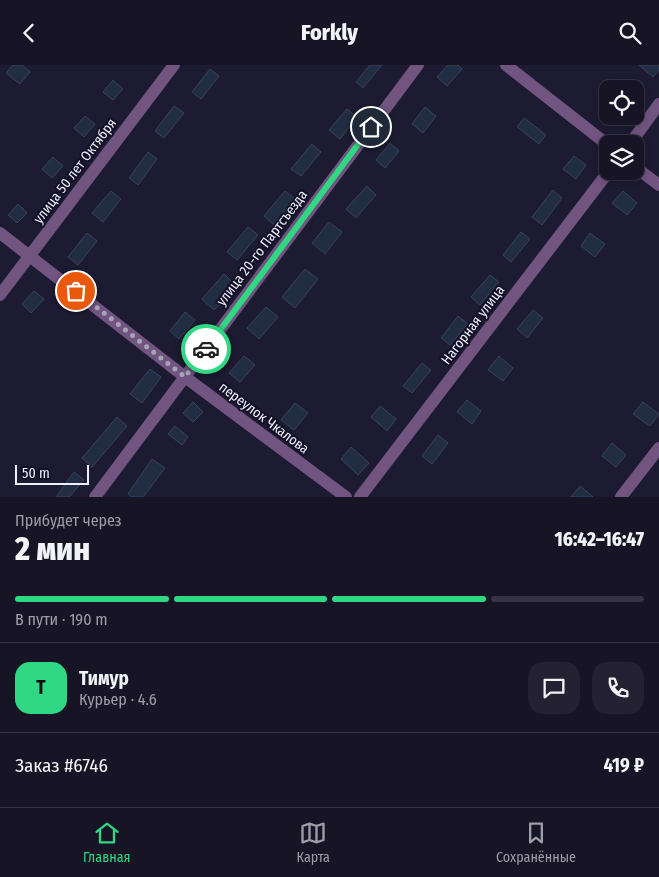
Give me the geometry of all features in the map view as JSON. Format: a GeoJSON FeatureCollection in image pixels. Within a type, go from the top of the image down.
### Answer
{"type":"FeatureCollection","features":[{"type":"Feature","properties":{"kind":"street","name":"улица 50 лет Октября"},"geometry":{"type":"LineString","coordinates":[[0,295],[174,65]]}},
{"type":"Feature","properties":{"kind":"street","name":"улица 20-го Партсъезда"},"geometry":{"type":"LineString","coordinates":[[95,497],[418,65]]}},
{"type":"Feature","properties":{"kind":"street"},"geometry":{"type":"LineString","coordinates":[[506,65],[599,138]]}},
{"type":"Feature","properties":{"kind":"street"},"geometry":{"type":"LineString","coordinates":[[637,135],[659,105]]}},
{"type":"Feature","properties":{"kind":"street"},"geometry":{"type":"LineString","coordinates":[[644,174],[659,185]]}},
{"type":"Feature","properties":{"kind":"street","name":"Нагорная улица"},"geometry":{"type":"LineString","coordinates":[[360,497],[602,180]]}},
{"type":"Feature","properties":{"kind":"street","name":"переулок Чкалова"},"geometry":{"type":"LineString","coordinates":[[0,233],[185,377],[346,497]]}},
{"type":"Feature","properties":{"kind":"street"},"geometry":{"type":"LineString","coordinates":[[622,497],[659,448]]}},
{"type":"Feature","properties":{"kind":"building"},"geometry":{"type":"Polygon","coordinates":[[[13,65],[22,65],[30,72],[20,84],[6,73],[13,65]]]}},
{"type":"Feature","properties":{"kind":"building"},"geometry":{"type":"Polygon","coordinates":[[[370,65],[382,65],[363,88],[356,82],[370,65]]]}},
{"type":"Feature","properties":{"kind":"building"},"geometry":{"type":"Polygon","coordinates":[[[448,65],[458,65],[462,69],[447,86],[437,77],[448,65]]]}},
{"type":"Feature","properties":{"kind":"building"},"geometry":{"type":"Polygon","coordinates":[[[639,65],[659,65],[659,70],[653,77],[639,65]]]}},
{"type":"Feature","properties":{"kind":"building"},"geometry":{"type":"Polygon","coordinates":[[[210,69],[219,76],[201,99],[192,92],[210,69]]]}},
{"type":"Feature","properties":{"kind":"building"},"geometry":{"type":"Polygon","coordinates":[[[113,80],[123,89],[113,100],[103,92],[113,80]]]}},
{"type":"Feature","properties":{"kind":"building"},"geometry":{"type":"Polygon","coordinates":[[[174,106],[184,113],[164,138],[155,131],[174,106]]]}},
{"type":"Feature","properties":{"kind":"building"},"geometry":{"type":"Polygon","coordinates":[[[425,107],[436,116],[423,133],[412,124],[425,107]]]}},
{"type":"Feature","properties":{"kind":"building"},"geometry":{"type":"Polygon","coordinates":[[[347,109],[357,117],[340,139],[329,130],[347,109]]]}},
{"type":"Feature","properties":{"kind":"building"},"geometry":{"type":"Polygon","coordinates":[[[85,116],[95,124],[84,137],[74,128],[85,116]]]}},
{"type":"Feature","properties":{"kind":"building"},"geometry":{"type":"Polygon","coordinates":[[[524,118],[546,135],[539,144],[517,127],[524,118]]]}},
{"type":"Feature","properties":{"kind":"building"},"geometry":{"type":"Polygon","coordinates":[[[390,143],[399,151],[385,168],[376,160],[390,143]]]}},
{"type":"Feature","properties":{"kind":"building"},"geometry":{"type":"Polygon","coordinates":[[[312,144],[321,152],[301,176],[291,169],[312,144]]]}},
{"type":"Feature","properties":{"kind":"building"},"geometry":{"type":"Polygon","coordinates":[[[148,152],[157,159],[138,185],[129,178],[148,152]]]}},
{"type":"Feature","properties":{"kind":"building"},"geometry":{"type":"Polygon","coordinates":[[[574,156],[586,165],[576,179],[563,169],[574,156]]]}},
{"type":"Feature","properties":{"kind":"building"},"geometry":{"type":"Polygon","coordinates":[[[53,157],[63,166],[52,178],[42,169],[53,157]]]}},
{"type":"Feature","properties":{"kind":"building"},"geometry":{"type":"Polygon","coordinates":[[[367,186],[376,195],[356,218],[346,209],[367,186]]]}},
{"type":"Feature","properties":{"kind":"building"},"geometry":{"type":"Polygon","coordinates":[[[553,190],[562,198],[542,225],[532,217],[553,190]]]}},
{"type":"Feature","properties":{"kind":"building"},"geometry":{"type":"Polygon","coordinates":[[[111,191],[121,199],[103,222],[92,213],[111,191]]]}},
{"type":"Feature","properties":{"kind":"building"},"geometry":{"type":"Polygon","coordinates":[[[285,191],[295,199],[274,225],[264,216],[285,191]]]}},
{"type":"Feature","properties":{"kind":"building"},"geometry":{"type":"Polygon","coordinates":[[[623,191],[637,203],[627,215],[612,203],[623,191]]]}},
{"type":"Feature","properties":{"kind":"building"},"geometry":{"type":"Polygon","coordinates":[[[18,204],[27,213],[17,223],[8,215],[18,204]]]}},
{"type":"Feature","properties":{"kind":"building"},"geometry":{"type":"Polygon","coordinates":[[[329,222],[342,232],[325,254],[312,243],[329,222]]]}},
{"type":"Feature","properties":{"kind":"building"},"geometry":{"type":"Polygon","coordinates":[[[248,227],[258,235],[237,260],[227,252],[248,227]]]}},
{"type":"Feature","properties":{"kind":"building"},"geometry":{"type":"Polygon","coordinates":[[[521,232],[530,239],[511,262],[503,255],[521,232]]]}},
{"type":"Feature","properties":{"kind":"building"},"geometry":{"type":"Polygon","coordinates":[[[87,233],[97,241],[78,265],[68,257],[87,233]]]}},
{"type":"Feature","properties":{"kind":"building"},"geometry":{"type":"Polygon","coordinates":[[[590,233],[605,244],[595,257],[581,246],[590,233]]]}},
{"type":"Feature","properties":{"kind":"building"},"geometry":{"type":"Polygon","coordinates":[[[305,269],[318,279],[295,308],[282,297],[305,269]]]}},
{"type":"Feature","properties":{"kind":"building"},"geometry":{"type":"Polygon","coordinates":[[[224,274],[232,282],[218,300],[221,303],[214,310],[202,299],[224,274]]]}},
{"type":"Feature","properties":{"kind":"building"},"geometry":{"type":"Polygon","coordinates":[[[490,275],[499,282],[480,305],[471,297],[490,275]]]}},
{"type":"Feature","properties":{"kind":"building"},"geometry":{"type":"Polygon","coordinates":[[[34,291],[44,299],[31,313],[22,304],[34,291]]]}},
{"type":"Feature","properties":{"kind":"building"},"geometry":{"type":"Polygon","coordinates":[[[266,307],[278,317],[259,339],[247,328],[266,307]]]}},
{"type":"Feature","properties":{"kind":"building"},"geometry":{"type":"Polygon","coordinates":[[[533,310],[543,318],[527,338],[517,329],[533,310]]]}},
{"type":"Feature","properties":{"kind":"building"},"geometry":{"type":"Polygon","coordinates":[[[185,312],[195,320],[179,339],[170,331],[185,312]]]}},
{"type":"Feature","properties":{"kind":"building"},"geometry":{"type":"Polygon","coordinates":[[[458,316],[468,324],[450,345],[441,338],[458,316]]]}},
{"type":"Feature","properties":{"kind":"building"},"geometry":{"type":"Polygon","coordinates":[[[244,356],[255,365],[240,382],[229,373],[244,356]]]}},
{"type":"Feature","properties":{"kind":"building"},"geometry":{"type":"Polygon","coordinates":[[[499,356],[513,368],[503,381],[488,370],[499,356]]]}},
{"type":"Feature","properties":{"kind":"building"},"geometry":{"type":"Polygon","coordinates":[[[422,363],[431,370],[412,393],[403,386],[422,363]]]}},
{"type":"Feature","properties":{"kind":"building"},"geometry":{"type":"Polygon","coordinates":[[[150,369],[161,377],[142,403],[130,394],[150,369]]]}},
{"type":"Feature","properties":{"kind":"building"},"geometry":{"type":"Polygon","coordinates":[[[467,400],[481,411],[472,424],[457,412],[467,400]]]}},
{"type":"Feature","properties":{"kind":"building"},"geometry":{"type":"Polygon","coordinates":[[[193,402],[203,412],[193,422],[183,413],[193,402]]]}},
{"type":"Feature","properties":{"kind":"building"},"geometry":{"type":"Polygon","coordinates":[[[643,402],[659,414],[650,426],[633,414],[643,402]]]}},
{"type":"Feature","properties":{"kind":"building"},"geometry":{"type":"Polygon","coordinates":[[[295,403],[308,413],[294,430],[281,420],[295,403]]]}},
{"type":"Feature","properties":{"kind":"building"},"geometry":{"type":"Polygon","coordinates":[[[380,406],[396,419],[387,431],[371,417],[380,406]]]}},
{"type":"Feature","properties":{"kind":"building"},"geometry":{"type":"Polygon","coordinates":[[[117,417],[127,426],[92,467],[82,458],[117,417]]]}},
{"type":"Feature","properties":{"kind":"building"},"geometry":{"type":"Polygon","coordinates":[[[175,426],[188,437],[182,445],[168,434],[175,426]]]}},
{"type":"Feature","properties":{"kind":"building"},"geometry":{"type":"Polygon","coordinates":[[[438,435],[448,443],[432,464],[422,456],[438,435]]]}},
{"type":"Feature","properties":{"kind":"building"},"geometry":{"type":"Polygon","coordinates":[[[612,443],[626,455],[616,467],[602,456],[612,443]]]}},
{"type":"Feature","properties":{"kind":"building"},"geometry":{"type":"Polygon","coordinates":[[[351,447],[369,463],[358,475],[341,459],[351,447]]]}},
{"type":"Feature","properties":{"kind":"building"},"geometry":{"type":"Polygon","coordinates":[[[152,459],[165,468],[143,497],[132,497],[128,494],[152,459]]]}},
{"type":"Feature","properties":{"kind":"building"},"geometry":{"type":"Polygon","coordinates":[[[74,472],[84,480],[69,497],[56,497],[74,472]]]}},
{"type":"Feature","properties":{"kind":"building"},"geometry":{"type":"Polygon","coordinates":[[[580,486],[593,497],[571,497],[580,486]]]}},
{"type":"Feature","properties":{"kind":"way so far"},"geometry":{"type":"LineString","coordinates":[[76,291],[185,377],[206,349]]}},
{"type":"Feature","properties":{"kind":"route"},"geometry":{"type":"LineString","coordinates":[[206,349],[371,127]]}}]}
